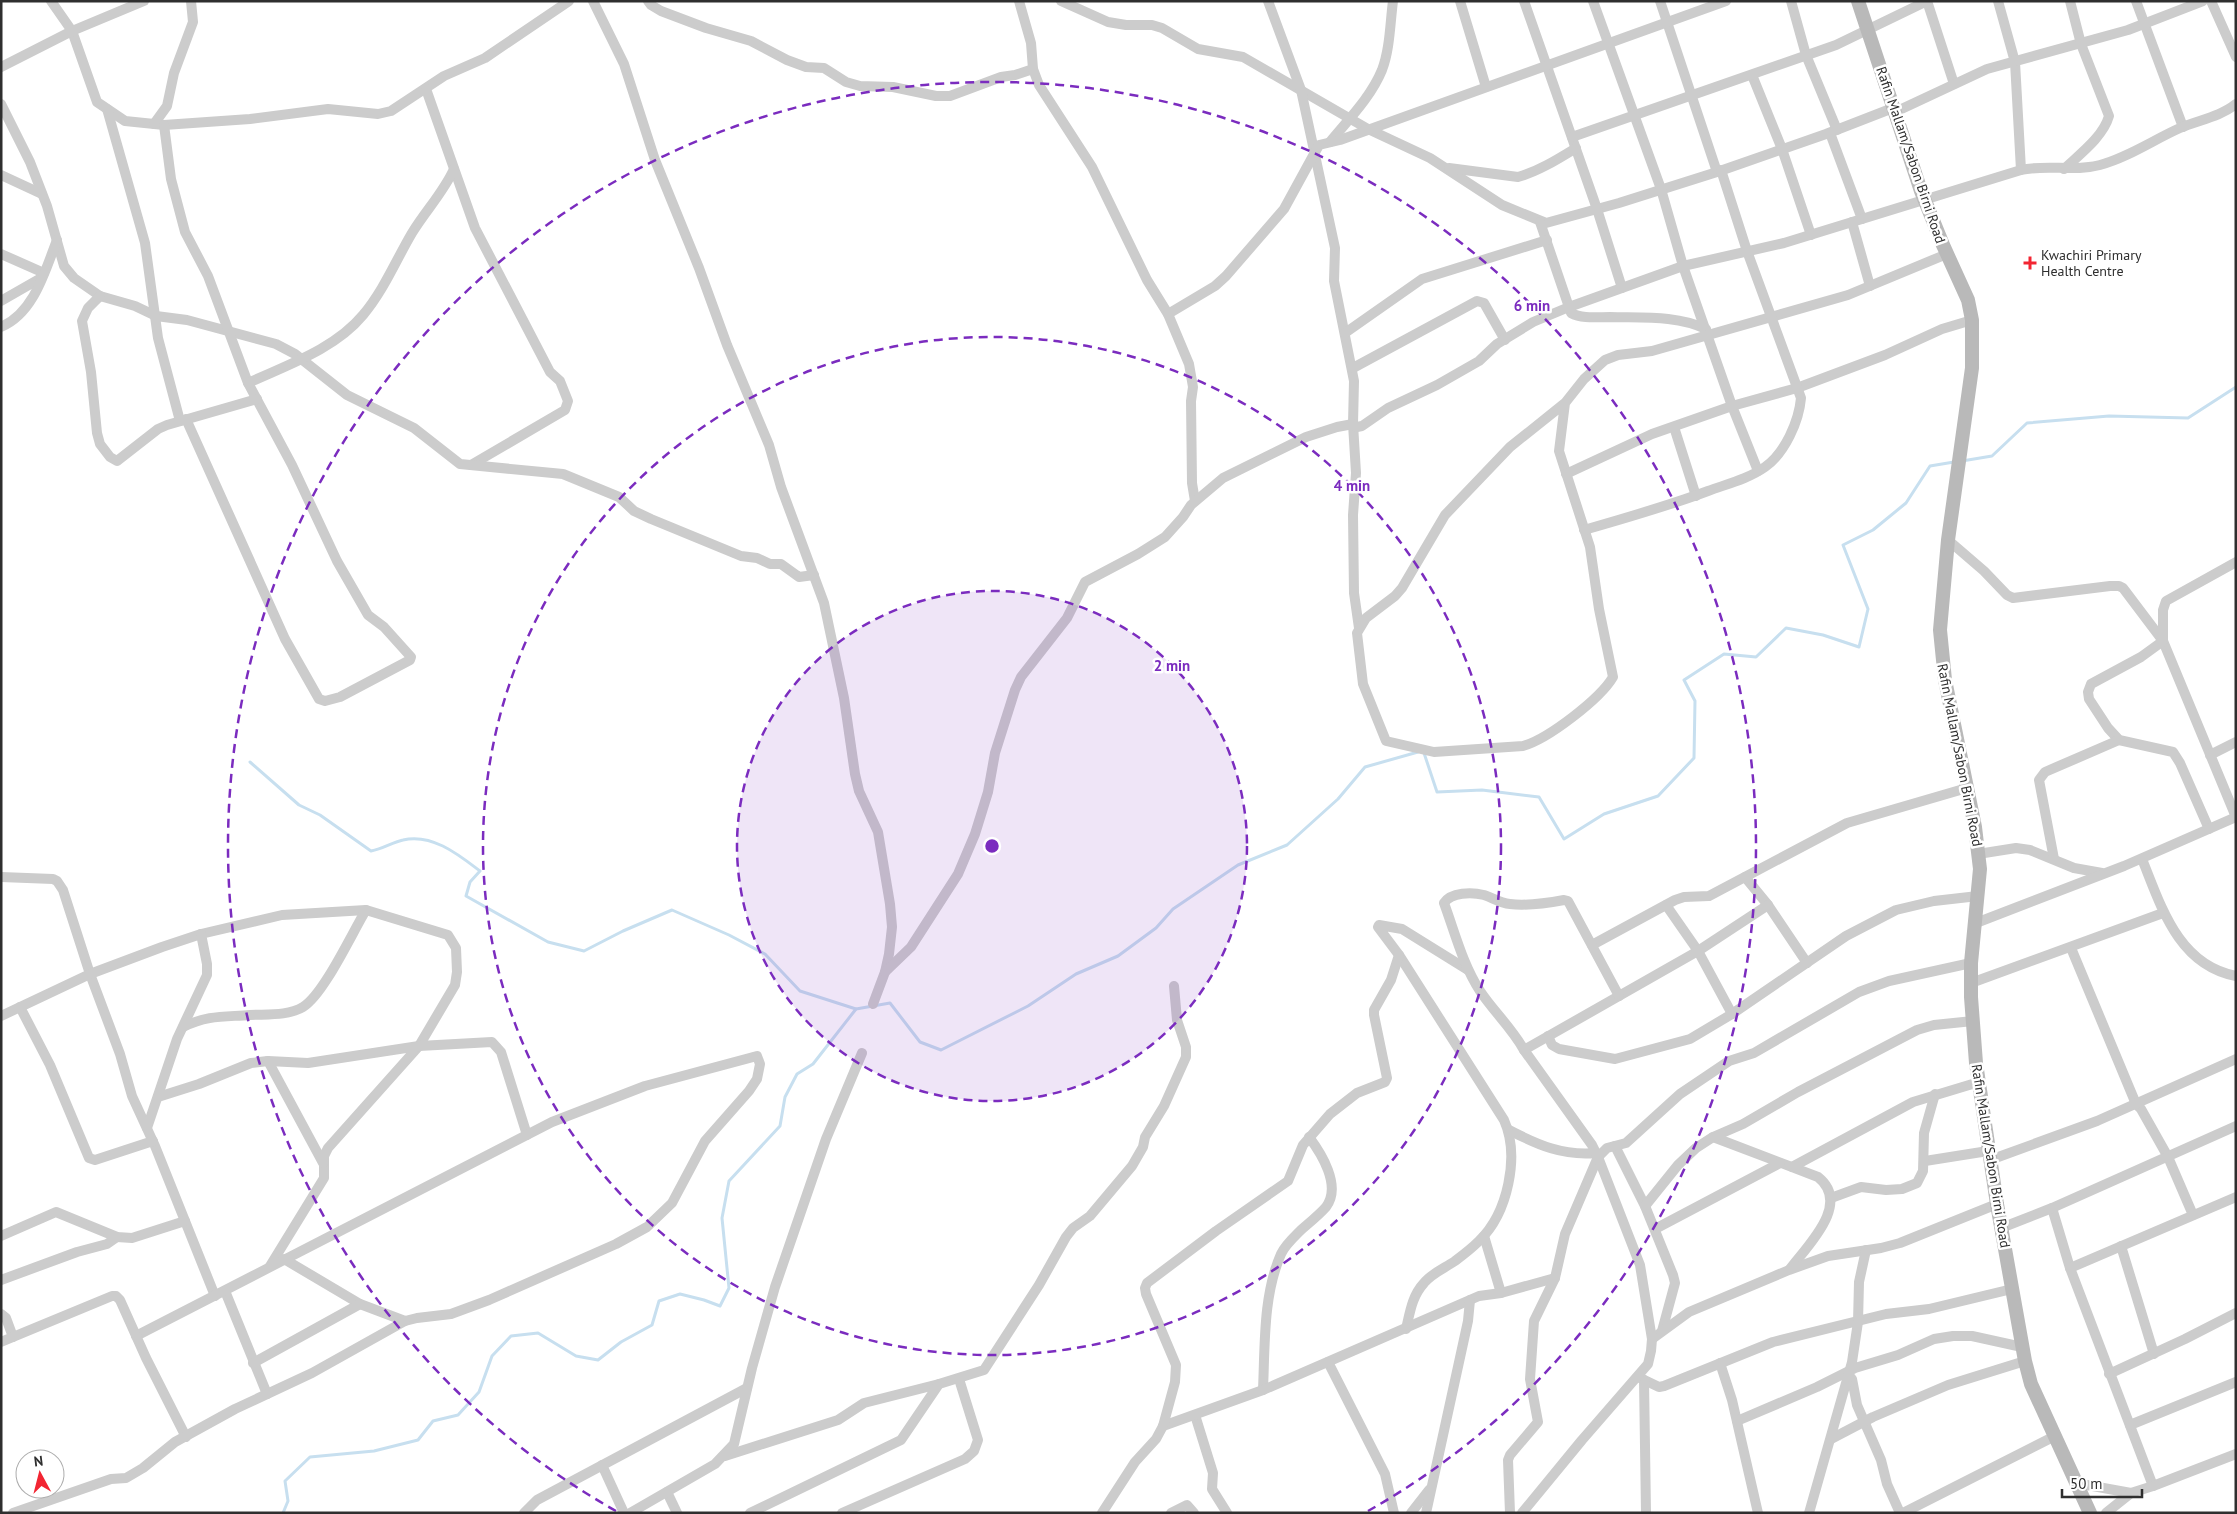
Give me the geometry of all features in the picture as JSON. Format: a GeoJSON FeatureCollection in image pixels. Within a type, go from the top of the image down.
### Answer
{"type":"FeatureCollection","features":[{"type":"Feature","properties":{"kind":"street"},"geometry":{"type":"LineString","coordinates":[[51,1],[72,31],[96,102],[125,120],[159,125],[250,119],[328,109],[378,114],[391,110],[444,76],[485,58],[569,1]]}},
{"type":"Feature","properties":{"kind":"street"},"geometry":{"type":"LineString","coordinates":[[1,67],[72,31],[144,1]]}},
{"type":"Feature","properties":{"kind":"street"},"geometry":{"type":"LineString","coordinates":[[107,109],[145,243],[160,348],[183,420],[285,639],[319,699],[324,701],[332,700],[410,660],[412,657],[384,627],[368,615],[337,561],[292,465],[248,383],[208,276],[185,232],[159,125],[167,106],[174,73],[193,22],[191,1]]}},
{"type":"Feature","properties":{"kind":"street"},"geometry":{"type":"LineString","coordinates":[[593,1],[624,64],[655,160],[700,268],[727,345],[770,445],[781,487],[824,603],[844,698],[858,791],[878,832],[892,927],[885,972],[872,1004]]}},
{"type":"Feature","properties":{"kind":"street"},"geometry":{"type":"LineString","coordinates":[[648,1],[661,11],[706,28],[751,41],[787,60],[806,67],[824,68],[846,82],[860,86],[893,87],[936,96],[950,96],[1000,77],[1015,75],[1033,69]]}},
{"type":"Feature","properties":{"kind":"street"},"geometry":{"type":"LineString","coordinates":[[1019,1],[1030,43],[1033,69],[1039,84],[1092,167],[1147,280],[1168,314],[1182,346],[1192,375],[1192,483],[1195,501]]}},
{"type":"Feature","properties":{"kind":"street"},"geometry":{"type":"LineString","coordinates":[[1061,1],[1108,22],[1126,25],[1152,25],[1162,28],[1198,49],[1243,57],[1368,129],[1423,154],[1502,205],[1540,222],[1552,223],[1719,171],[1894,110],[1987,69],[2081,44],[2143,24],[2203,1]]}},
{"type":"Feature","properties":{"kind":"street"},"geometry":{"type":"LineString","coordinates":[[1268,1],[1301,90],[1335,248],[1334,280],[1352,368],[1356,473],[1353,515],[1354,593],[1359,628],[1357,649],[1363,684],[1386,741],[1434,752],[1523,746],[1533,743],[1577,713],[1613,677],[1599,609],[1590,547],[1559,451],[1565,403]]}},
{"type":"Feature","properties":{"kind":"street"},"geometry":{"type":"LineString","coordinates":[[1330,142],[1376,83],[1387,51],[1393,1]]}},
{"type":"Feature","properties":{"kind":"street"},"geometry":{"type":"LineString","coordinates":[[1460,1],[1486,87]]}},
{"type":"Feature","properties":{"kind":"street"},"geometry":{"type":"LineString","coordinates":[[1524,1],[1597,209],[1622,288]]}},
{"type":"Feature","properties":{"kind":"street"},"geometry":{"type":"LineString","coordinates":[[1593,1],[1661,190],[1683,266],[1732,406],[1758,471]]}},
{"type":"Feature","properties":{"kind":"street"},"geometry":{"type":"LineString","coordinates":[[1584,530],[1696,496],[1741,480],[1758,471],[1766,466],[1784,446],[1797,419],[1801,398],[1691,95],[1660,1]]}},
{"type":"Feature","properties":{"kind":"street"},"geometry":{"type":"LineString","coordinates":[[1791,1],[1806,55],[1833,131],[1857,221],[1870,286]]}},
{"type":"Feature","properties":{"kind":"street","name":"Rafin Mallam/Sabon Birni Road"},"geometry":{"type":"LineString","coordinates":[[1858,1],[1924,200],[1946,254],[1968,300],[1972,320],[1972,368],[1948,540],[1940,630],[1945,680],[1967,788],[1980,869],[1971,983],[1979,1082],[1997,1204],[2025,1361],[2031,1384],[2090,1513]]}},
{"type":"Feature","properties":{"kind":"street"},"geometry":{"type":"LineString","coordinates":[[1572,137],[1806,55],[1868,30],[1927,1],[1954,84]]}},
{"type":"Feature","properties":{"kind":"street"},"geometry":{"type":"LineString","coordinates":[[1998,1],[2015,62],[2021,170]]}},
{"type":"Feature","properties":{"kind":"street"},"geometry":{"type":"LineString","coordinates":[[2064,169],[2098,136],[2107,123],[2109,116],[2081,44],[2070,1]]}},
{"type":"Feature","properties":{"kind":"street"},"geometry":{"type":"LineString","coordinates":[[2136,1],[2183,127]]}},
{"type":"Feature","properties":{"kind":"street"},"geometry":{"type":"LineString","coordinates":[[2211,1],[2236,57]]}},
{"type":"Feature","properties":{"kind":"street"},"geometry":{"type":"LineString","coordinates":[[1168,314],[1215,286],[1226,276],[1284,209],[1319,145],[1547,66],[1723,2]]}},
{"type":"Feature","properties":{"kind":"street"},"geometry":{"type":"LineString","coordinates":[[1752,75],[1782,149],[1811,234]]}},
{"type":"Feature","properties":{"kind":"street"},"geometry":{"type":"LineString","coordinates":[[426,89],[482,244],[551,375],[560,381],[568,401],[565,410],[470,466]]}},
{"type":"Feature","properties":{"kind":"street"},"geometry":{"type":"LineString","coordinates":[[1,104],[30,162],[68,272],[100,296],[135,306],[156,316],[188,320],[276,344],[301,358],[347,395],[403,421],[460,464],[563,474],[618,497],[634,511],[742,556],[757,558],[770,564],[781,564],[799,578],[814,575]]}},
{"type":"Feature","properties":{"kind":"street"},"geometry":{"type":"LineString","coordinates":[[885,972],[911,947],[958,874],[975,834],[988,792],[995,753],[1021,677],[1068,618],[1085,582],[1138,554],[1164,537],[1195,501],[1223,478],[1306,437],[1353,424],[1357,427],[1362,426],[1388,408],[1444,381],[1479,361],[1505,340],[1533,322],[1569,307],[1683,266],[1747,251],[1857,221],[2021,170],[2040,168],[2064,169],[2101,165],[2139,150],[2183,127],[2229,110],[2236,104]]}},
{"type":"Feature","properties":{"kind":"street"},"geometry":{"type":"LineString","coordinates":[[1444,167],[1518,176],[1542,167],[1576,148]]}},
{"type":"Feature","properties":{"kind":"street"},"geometry":{"type":"LineString","coordinates":[[248,383],[301,358],[342,334],[363,315],[380,290],[415,228],[443,190],[454,169]]}},
{"type":"Feature","properties":{"kind":"street"},"geometry":{"type":"LineString","coordinates":[[1,175],[42,194]]}},
{"type":"Feature","properties":{"kind":"street"},"geometry":{"type":"LineString","coordinates":[[1540,222],[1571,313],[1576,315],[1652,318],[1689,322],[1707,332]]}},
{"type":"Feature","properties":{"kind":"street"},"geometry":{"type":"LineString","coordinates":[[1,326],[12,322],[26,310],[57,240]]}},
{"type":"Feature","properties":{"kind":"street"},"geometry":{"type":"LineString","coordinates":[[1345,333],[1422,279],[1546,240]]}},
{"type":"Feature","properties":{"kind":"street"},"geometry":{"type":"LineString","coordinates":[[1,254],[43,275]]}},
{"type":"Feature","properties":{"kind":"street"},"geometry":{"type":"LineString","coordinates":[[1359,628],[1366,618],[1398,592],[1415,568],[1438,524],[1458,501],[1510,448],[1565,403],[1584,379],[1605,360],[1618,355],[1652,351],[1707,332],[1772,317],[1848,295],[1946,254]]}},
{"type":"Feature","properties":{"kind":"street"},"geometry":{"type":"LineString","coordinates":[[1,301],[43,275]]}},
{"type":"Feature","properties":{"kind":"street"},"geometry":{"type":"LineString","coordinates":[[100,296],[88,308],[82,321],[91,372],[97,433],[100,444],[117,461],[158,429],[257,399]]}},
{"type":"Feature","properties":{"kind":"street"},"geometry":{"type":"LineString","coordinates":[[1352,368],[1477,301],[1484,303],[1505,340]]}},
{"type":"Feature","properties":{"kind":"street"},"geometry":{"type":"LineString","coordinates":[[1566,474],[1638,440],[1732,406],[1796,388],[1942,329],[1972,320]]}},
{"type":"Feature","properties":{"kind":"street"},"geometry":{"type":"LineString","coordinates":[[1674,427],[1696,496]]}},
{"type":"Feature","properties":{"kind":"street"},"geometry":{"type":"LineString","coordinates":[[1948,540],[1984,571],[2007,595],[2013,598],[2119,586],[2128,594],[2163,641],[2236,817],[2142,859],[1976,923]]}},
{"type":"Feature","properties":{"kind":"street"},"geometry":{"type":"LineString","coordinates":[[2163,641],[2163,610],[2166,601],[2236,562]]}},
{"type":"Feature","properties":{"kind":"street"},"geometry":{"type":"LineString","coordinates":[[2163,641],[2141,657],[2091,684],[2088,692],[2090,700],[2108,728],[2119,740],[2173,752],[2180,763],[2209,829]]}},
{"type":"Feature","properties":{"kind":"street"},"geometry":{"type":"LineString","coordinates":[[2054,859],[2039,780],[2041,776],[2044,772],[2119,740]]}},
{"type":"Feature","properties":{"kind":"street"},"geometry":{"type":"LineString","coordinates":[[2210,755],[2236,742]]}},
{"type":"Feature","properties":{"kind":"street"},"geometry":{"type":"LineString","coordinates":[[1592,945],[1684,897],[1709,896],[1847,823],[1967,788]]}},
{"type":"Feature","properties":{"kind":"street"},"geometry":{"type":"LineString","coordinates":[[1978,854],[2016,848],[2036,851],[2074,868],[2103,874]]}},
{"type":"Feature","properties":{"kind":"street"},"geometry":{"type":"LineString","coordinates":[[2142,859],[2176,937],[2188,951],[2209,968],[2223,974],[2236,976]]}},
{"type":"Feature","properties":{"kind":"street"},"geometry":{"type":"LineString","coordinates":[[1745,877],[1768,905],[1807,963]]}},
{"type":"Feature","properties":{"kind":"street"},"geometry":{"type":"LineString","coordinates":[[1,878],[53,879],[57,881],[62,890],[90,974],[120,1054],[132,1096],[185,1221],[267,1394]]}},
{"type":"Feature","properties":{"kind":"street"},"geometry":{"type":"LineString","coordinates":[[1522,1513],[1582,1440],[1641,1378],[1648,1364],[1652,1339],[1640,1265],[1597,1155],[1524,1050],[1515,1034],[1481,992],[1468,970],[1444,903],[1452,895],[1484,895],[1498,902],[1512,904],[1568,901],[1619,996]]}},
{"type":"Feature","properties":{"kind":"street"},"geometry":{"type":"LineString","coordinates":[[1548,1036],[1552,1045],[1559,1049],[1616,1059],[1690,1039],[1732,1014],[1846,936],[1896,910],[1934,901],[1978,896]]}},
{"type":"Feature","properties":{"kind":"street"},"geometry":{"type":"LineString","coordinates":[[1666,905],[1698,951],[1732,1014]]}},
{"type":"Feature","properties":{"kind":"street"},"geometry":{"type":"LineString","coordinates":[[1524,1050],[1698,951],[1768,905]]}},
{"type":"Feature","properties":{"kind":"street"},"geometry":{"type":"LineString","coordinates":[[1,1016],[90,974],[201,934],[282,915],[338,910],[366,910],[448,936],[456,948],[458,972],[455,985],[419,1046],[328,1148],[324,1156],[324,1178],[270,1267]]}},
{"type":"Feature","properties":{"kind":"street"},"geometry":{"type":"LineString","coordinates":[[183,1028],[208,1017],[290,1012],[304,1007],[317,995],[366,910]]}},
{"type":"Feature","properties":{"kind":"street"},"geometry":{"type":"LineString","coordinates":[[1971,983],[2071,948],[2164,912]]}},
{"type":"Feature","properties":{"kind":"street"},"geometry":{"type":"LineString","coordinates":[[1468,970],[1402,929],[1379,924],[1378,930],[1399,955],[1509,1130],[1540,1146],[1565,1153],[1597,1155]]}},
{"type":"Feature","properties":{"kind":"street"},"geometry":{"type":"LineString","coordinates":[[147,1128],[183,1028],[207,975],[208,964],[201,934]]}},
{"type":"Feature","properties":{"kind":"street"},"geometry":{"type":"LineString","coordinates":[[2071,948],[2136,1104],[2141,1109],[2168,1157],[2193,1215]]}},
{"type":"Feature","properties":{"kind":"street"},"geometry":{"type":"LineString","coordinates":[[1102,1513],[1136,1462],[1156,1439],[1163,1426],[1175,1382],[1176,1365],[1146,1294],[1145,1288],[1147,1283],[1216,1231],[1288,1181],[1303,1146],[1309,1137],[1347,1100],[1357,1093],[1385,1082],[1387,1078],[1374,1010],[1391,980],[1399,955]]}},
{"type":"Feature","properties":{"kind":"street"},"geometry":{"type":"LineString","coordinates":[[1510,1513],[1508,1460],[1510,1455],[1538,1422],[1530,1379],[1534,1321],[1555,1278],[1565,1234],[1597,1155],[1607,1148],[1626,1143],[1680,1094],[1729,1061],[1754,1052],[1860,992],[1889,981],[1972,963]]}},
{"type":"Feature","properties":{"kind":"street"},"geometry":{"type":"LineString","coordinates":[[725,1456],[838,1420],[864,1403],[959,1380],[984,1370],[1039,1285],[1066,1237],[1073,1228],[1090,1216],[1132,1166],[1145,1137],[1164,1106],[1186,1057],[1186,1048],[1177,1020],[1174,986]]}},
{"type":"Feature","properties":{"kind":"street"},"geometry":{"type":"LineString","coordinates":[[20,1007],[50,1065],[89,1158],[95,1160],[153,1142]]}},
{"type":"Feature","properties":{"kind":"street"},"geometry":{"type":"LineString","coordinates":[[1645,1206],[1678,1165],[1696,1148],[1713,1137],[1743,1124],[1798,1092],[1917,1030],[1934,1025],[1973,1021]]}},
{"type":"Feature","properties":{"kind":"street"},"geometry":{"type":"LineString","coordinates":[[158,1097],[199,1084],[244,1064],[268,1061],[308,1063],[419,1046],[492,1042],[501,1052],[528,1135]]}},
{"type":"Feature","properties":{"kind":"street"},"geometry":{"type":"LineString","coordinates":[[630,1513],[715,1464],[725,1456],[734,1444],[747,1388],[775,1287],[802,1204],[826,1139],[862,1053]]}},
{"type":"Feature","properties":{"kind":"street"},"geometry":{"type":"LineString","coordinates":[[13,1513],[111,1480],[126,1478],[143,1468],[162,1451],[211,1422],[312,1372],[405,1321],[451,1314],[488,1300],[616,1244],[647,1226],[672,1203],[705,1141],[749,1091],[757,1079],[760,1064],[757,1056],[628,1092],[552,1122],[136,1336]]}},
{"type":"Feature","properties":{"kind":"street"},"geometry":{"type":"LineString","coordinates":[[1925,1161],[1989,1155],[2097,1121],[2236,1059]]}},
{"type":"Feature","properties":{"kind":"street"},"geometry":{"type":"LineString","coordinates":[[268,1061],[324,1164]]}},
{"type":"Feature","properties":{"kind":"street"},"geometry":{"type":"LineString","coordinates":[[1792,1167],[1913,1102],[1934,1094],[1979,1082]]}},
{"type":"Feature","properties":{"kind":"street"},"geometry":{"type":"LineString","coordinates":[[1831,1198],[1861,1186],[1886,1190],[1902,1189],[1917,1183],[1922,1178],[1925,1161],[1924,1133],[1934,1094]]}},
{"type":"Feature","properties":{"kind":"street"},"geometry":{"type":"LineString","coordinates":[[2001,1228],[2052,1208],[2236,1126]]}},
{"type":"Feature","properties":{"kind":"street"},"geometry":{"type":"LineString","coordinates":[[1406,1329],[1413,1300],[1422,1284],[1455,1261],[1484,1236],[1506,1199],[1509,1186],[1509,1130]]}},
{"type":"Feature","properties":{"kind":"street"},"geometry":{"type":"LineString","coordinates":[[1263,1390],[1270,1288],[1282,1252],[1293,1237],[1327,1206],[1330,1198],[1331,1183],[1326,1161],[1309,1137]]}},
{"type":"Feature","properties":{"kind":"street"},"geometry":{"type":"LineString","coordinates":[[1713,1137],[1818,1177],[1828,1190],[1831,1198],[1830,1210],[1824,1224],[1789,1270]]}},
{"type":"Feature","properties":{"kind":"street"},"geometry":{"type":"LineString","coordinates":[[1615,1146],[1645,1206],[1675,1283],[1662,1331]]}},
{"type":"Feature","properties":{"kind":"street"},"geometry":{"type":"LineString","coordinates":[[1655,1229],[1780,1163]]}},
{"type":"Feature","properties":{"kind":"street"},"geometry":{"type":"LineString","coordinates":[[2070,1268],[2236,1197]]}},
{"type":"Feature","properties":{"kind":"street"},"geometry":{"type":"LineString","coordinates":[[1652,1339],[1689,1312],[1789,1270],[1828,1256],[1900,1243],[1997,1204]]}},
{"type":"Feature","properties":{"kind":"street"},"geometry":{"type":"LineString","coordinates":[[2052,1208],[2070,1268],[2153,1486]]}},
{"type":"Feature","properties":{"kind":"street"},"geometry":{"type":"LineString","coordinates":[[1,1236],[56,1212],[118,1237],[132,1238],[185,1221]]}},
{"type":"Feature","properties":{"kind":"street"},"geometry":{"type":"LineString","coordinates":[[1484,1236],[1501,1293]]}},
{"type":"Feature","properties":{"kind":"street"},"geometry":{"type":"LineString","coordinates":[[1,1280],[77,1252],[107,1244],[118,1237]]}},
{"type":"Feature","properties":{"kind":"street"},"geometry":{"type":"LineString","coordinates":[[2121,1246],[2154,1354]]}},
{"type":"Feature","properties":{"kind":"street"},"geometry":{"type":"LineString","coordinates":[[1809,1513],[1852,1362],[1858,1322],[1859,1282],[1866,1250]]}},
{"type":"Feature","properties":{"kind":"street"},"geometry":{"type":"LineString","coordinates":[[284,1259],[360,1304],[405,1321]]}},
{"type":"Feature","properties":{"kind":"street"},"geometry":{"type":"LineString","coordinates":[[1163,1426],[1263,1390],[1479,1296],[1501,1293],[1555,1278]]}},
{"type":"Feature","properties":{"kind":"street"},"geometry":{"type":"LineString","coordinates":[[1641,1378],[1658,1387],[1664,1386],[1773,1342],[1886,1314],[1929,1309],[2012,1289]]}},
{"type":"Feature","properties":{"kind":"street"},"geometry":{"type":"LineString","coordinates":[[1,1342],[116,1296],[120,1300],[186,1437]]}},
{"type":"Feature","properties":{"kind":"street"},"geometry":{"type":"LineString","coordinates":[[1426,1513],[1468,1321],[1470,1300]]}},
{"type":"Feature","properties":{"kind":"street"},"geometry":{"type":"LineString","coordinates":[[253,1363],[360,1304]]}},
{"type":"Feature","properties":{"kind":"street"},"geometry":{"type":"LineString","coordinates":[[2109,1374],[2236,1313]]}},
{"type":"Feature","properties":{"kind":"street"},"geometry":{"type":"LineString","coordinates":[[1,1314],[6,1318],[13,1337]]}},
{"type":"Feature","properties":{"kind":"street"},"geometry":{"type":"LineString","coordinates":[[1737,1421],[1848,1373],[1934,1340],[1953,1336],[1972,1336],[2022,1347]]}},
{"type":"Feature","properties":{"kind":"street"},"geometry":{"type":"LineString","coordinates":[[1831,1439],[1865,1421],[1966,1378],[2025,1361]]}},
{"type":"Feature","properties":{"kind":"street"},"geometry":{"type":"LineString","coordinates":[[1328,1362],[1385,1474],[1394,1513]]}},
{"type":"Feature","properties":{"kind":"street"},"geometry":{"type":"LineString","coordinates":[[1720,1363],[1737,1421],[1758,1513]]}},
{"type":"Feature","properties":{"kind":"street"},"geometry":{"type":"LineString","coordinates":[[1848,1373],[1852,1379],[1855,1399],[1881,1460],[1887,1484],[1901,1513],[2055,1436]]}},
{"type":"Feature","properties":{"kind":"street"},"geometry":{"type":"LineString","coordinates":[[1641,1378],[1646,1513]]}},
{"type":"Feature","properties":{"kind":"street"},"geometry":{"type":"LineString","coordinates":[[842,1513],[965,1459],[974,1451],[978,1440],[959,1380]]}},
{"type":"Feature","properties":{"kind":"street"},"geometry":{"type":"LineString","coordinates":[[2130,1425],[2236,1382]]}},
{"type":"Feature","properties":{"kind":"street"},"geometry":{"type":"LineString","coordinates":[[750,1513],[902,1440],[939,1384]]}},
{"type":"Feature","properties":{"kind":"street"},"geometry":{"type":"LineString","coordinates":[[524,1513],[537,1500],[747,1388]]}},
{"type":"Feature","properties":{"kind":"street"},"geometry":{"type":"LineString","coordinates":[[1195,1415],[1213,1473],[1212,1489],[1227,1513]]}},
{"type":"Feature","properties":{"kind":"street"},"geometry":{"type":"LineString","coordinates":[[2106,1513],[2131,1493],[2236,1454]]}},
{"type":"Feature","properties":{"kind":"street"},"geometry":{"type":"LineString","coordinates":[[602,1465],[624,1513]]}},
{"type":"Feature","properties":{"kind":"street"},"geometry":{"type":"LineString","coordinates":[[2076,1483],[2131,1493]]}},
{"type":"Feature","properties":{"kind":"street"},"geometry":{"type":"LineString","coordinates":[[1411,1513],[1430,1489]]}},
{"type":"Feature","properties":{"kind":"street"},"geometry":{"type":"LineString","coordinates":[[667,1492],[677,1513]]}},
{"type":"Feature","properties":{"kind":"street"},"geometry":{"type":"LineString","coordinates":[[1171,1513],[1187,1505],[1194,1513]]}},
{"type":"Feature","properties":{"kind":"waterway"},"geometry":{"type":"LineString","coordinates":[[1962,461],[1992,456],[2027,423],[2109,416],[2188,418],[2236,387]]}},
{"type":"Feature","properties":{"kind":"waterway"},"geometry":{"type":"LineString","coordinates":[[1424,753],[1437,792],[1482,790],[1539,797],[1564,839],[1604,814],[1658,796],[1694,758],[1695,701],[1684,680],[1724,654],[1756,657],[1786,628],[1823,635],[1859,647],[1868,609],[1843,545],[1873,530],[1906,503],[1930,466],[1954,462]]}},
{"type":"Feature","properties":{"kind":"waterway"},"geometry":{"type":"LineString","coordinates":[[250,762],[299,805],[320,815],[371,851],[399,841],[414,839],[435,843],[454,852],[480,871],[470,882],[466,896],[548,942],[584,951],[623,931],[672,910],[729,935],[765,954],[800,991],[856,1009],[890,1003],[920,1042],[941,1050],[1028,1006],[1076,974],[1118,956],[1156,928],[1173,909],[1238,865],[1287,845],[1338,799],[1365,767],[1418,752]]}},
{"type":"Feature","properties":{"kind":"waterway"},"geometry":{"type":"LineString","coordinates":[[283,1513],[288,1501],[285,1481],[310,1457],[374,1451],[418,1440],[433,1421],[458,1415],[479,1392],[492,1356],[511,1336],[538,1333],[576,1356],[598,1360],[621,1342],[652,1325],[659,1301],[680,1294],[720,1306],[729,1288],[722,1218],[729,1181],[780,1126],[785,1097],[797,1074],[813,1064],[856,1009]]}},
{"type":"Feature","properties":{"kind":"place","name":"Kwachiri Primary Health Centre"},"geometry":{"type":"Point","coordinates":[2030,263]}}]}
